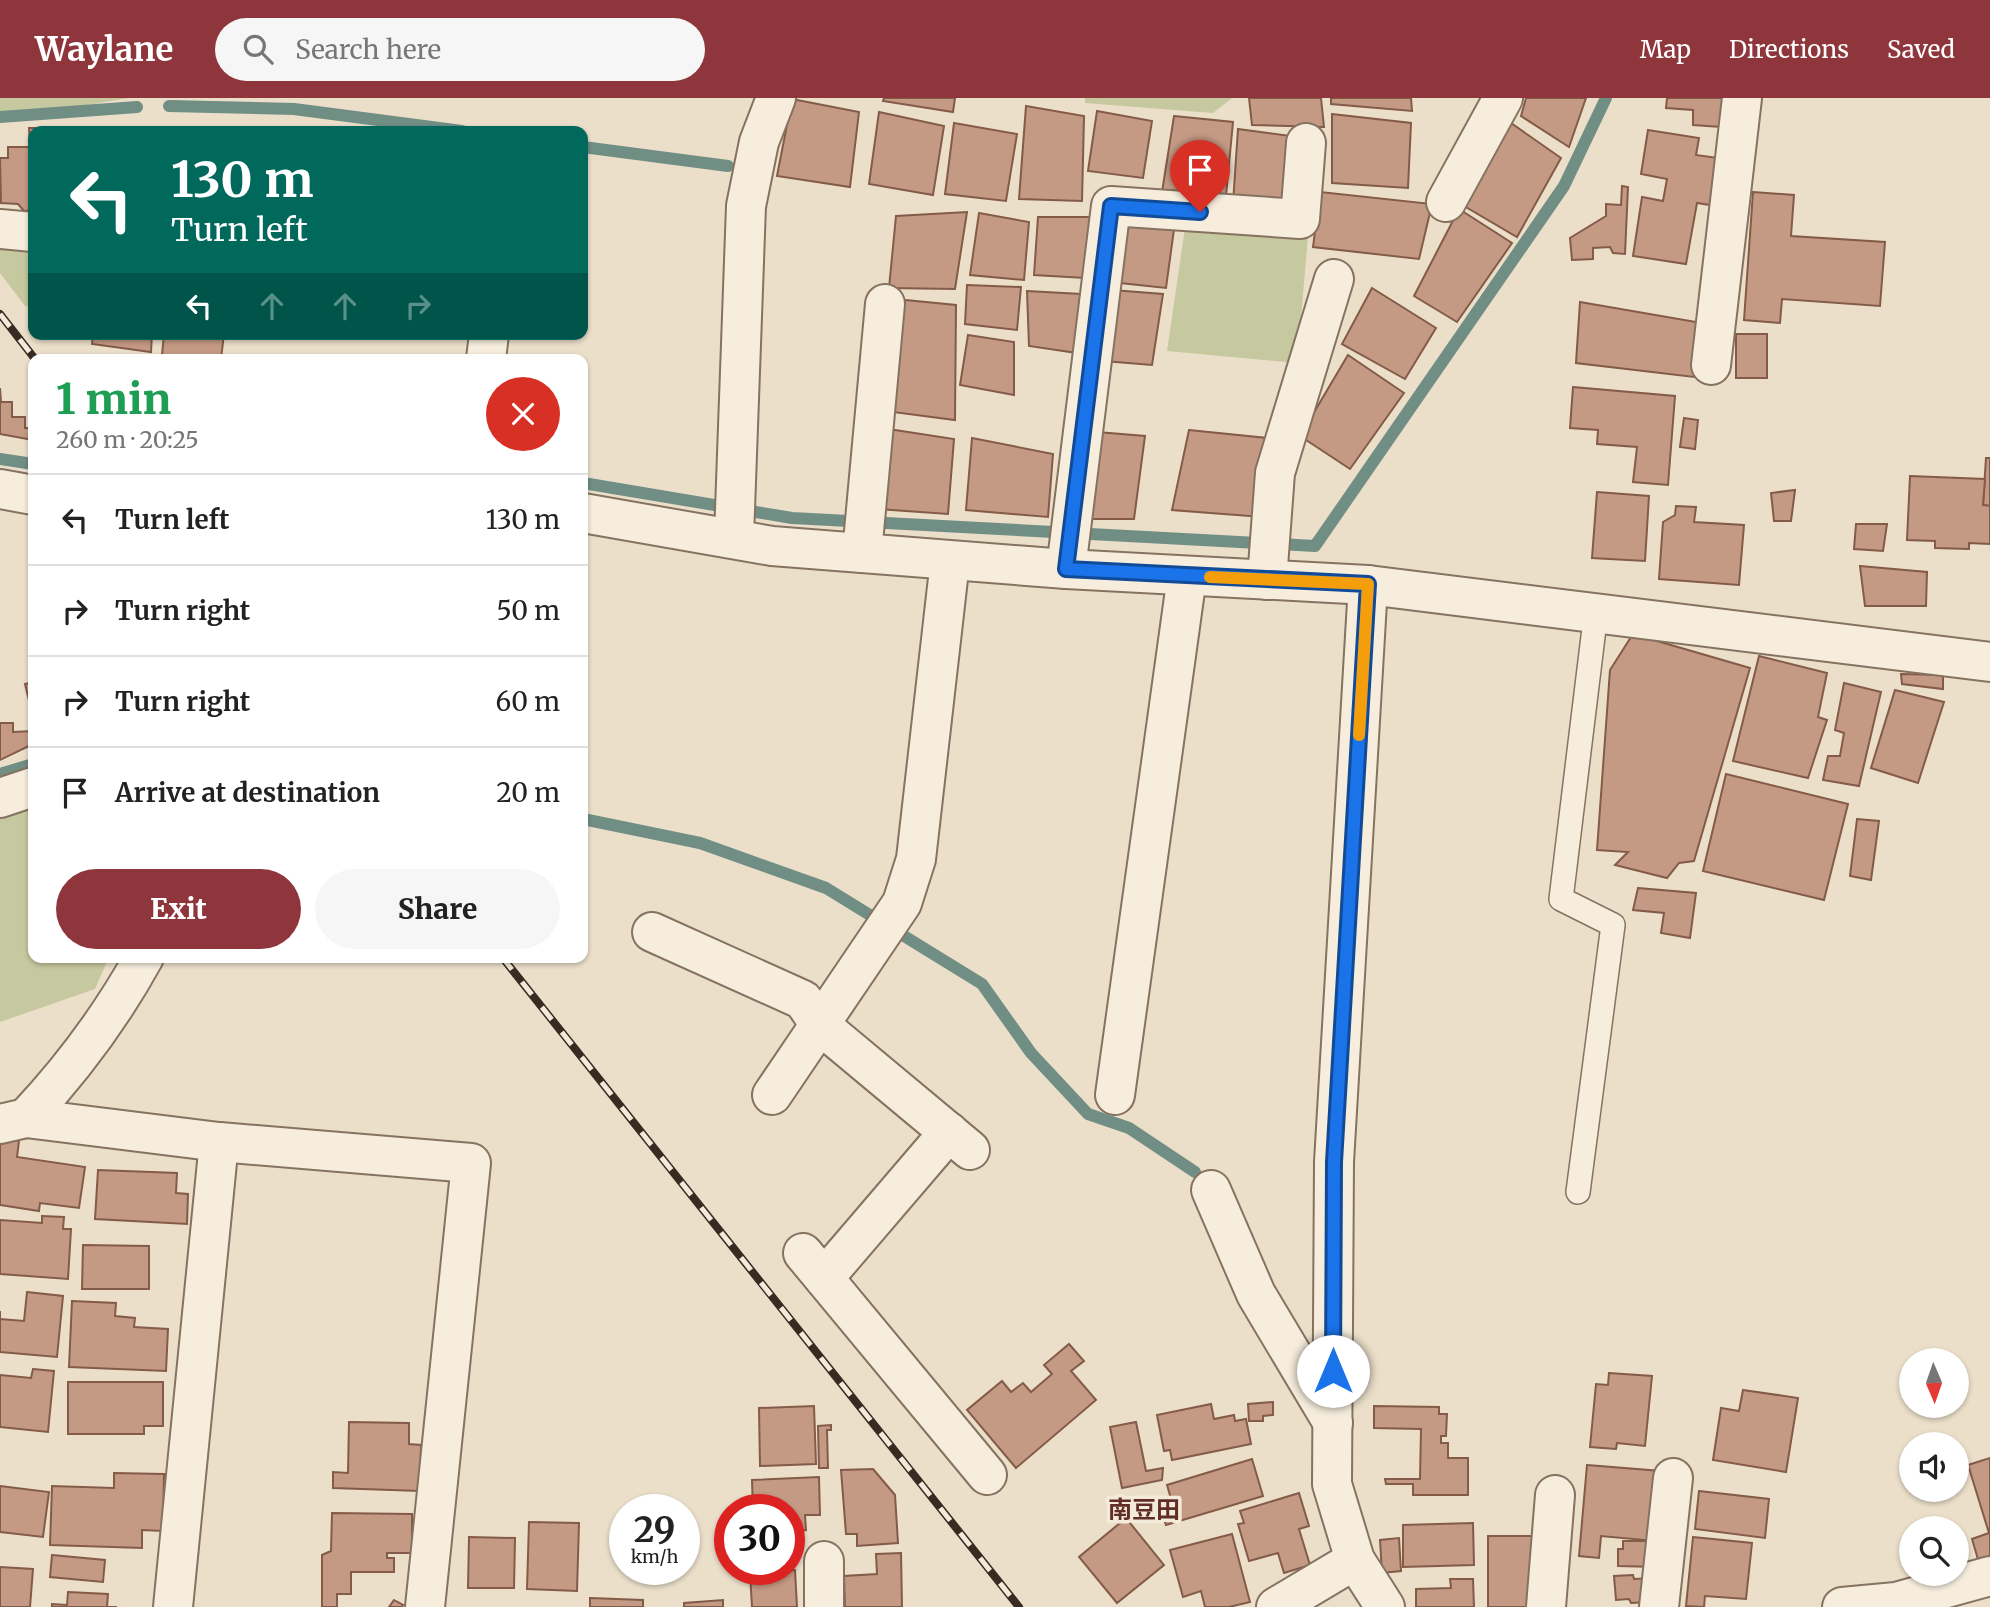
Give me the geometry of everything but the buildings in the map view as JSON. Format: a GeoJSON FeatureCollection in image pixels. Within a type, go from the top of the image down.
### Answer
{"type":"FeatureCollection","features":[{"type":"Feature","properties":{"kind":"street"},"geometry":{"type":"LineString","coordinates":[[734,537],[746,206],[759,142],[776,98]]}},
{"type":"Feature","properties":{"kind":"street"},"geometry":{"type":"LineString","coordinates":[[1446,202],[1503,98]]}},
{"type":"Feature","properties":{"kind":"street"},"geometry":{"type":"LineString","coordinates":[[1711,365],[1742,98]]}},
{"type":"Feature","properties":{"kind":"street"},"geometry":{"type":"LineString","coordinates":[[1066,569],[1111,206],[1300,219],[1306,143]]}},
{"type":"Feature","properties":{"kind":"street"},"geometry":{"type":"LineString","coordinates":[[0,229],[28,232]]}},
{"type":"Feature","properties":{"kind":"street"},"geometry":{"type":"LineString","coordinates":[[1267,575],[1275,473],[1334,279]]}},
{"type":"Feature","properties":{"kind":"street"},"geometry":{"type":"LineString","coordinates":[[862,553],[884,304]]}},
{"type":"Feature","properties":{"kind":"street"},"geometry":{"type":"LineString","coordinates":[[0,489],[28,494]]}},
{"type":"Feature","properties":{"kind":"street"},"geometry":{"type":"LineString","coordinates":[[588,514],[772,545],[1066,569],[1187,576],[1267,575],[1368,584],[1990,662]]}},
{"type":"Feature","properties":{"kind":"street"},"geometry":{"type":"LineString","coordinates":[[772,1095],[902,903],[916,859],[950,561]]}},
{"type":"Feature","properties":{"kind":"street"},"geometry":{"type":"LineString","coordinates":[[1115,1095],[1187,576]]}},
{"type":"Feature","properties":{"kind":"street"},"geometry":{"type":"LineString","coordinates":[[1368,584],[1334,1162],[1332,1484],[1355,1560],[1385,1607]]}},
{"type":"Feature","properties":{"kind":"street"},"geometry":{"type":"LineString","coordinates":[[0,798],[28,789]]}},
{"type":"Feature","properties":{"kind":"street"},"geometry":{"type":"LineString","coordinates":[[652,932],[803,1000],[820,1025],[960,1141],[813,1266],[987,1475]]}},
{"type":"Feature","properties":{"kind":"street"},"geometry":{"type":"LineString","coordinates":[[13,1121],[69,1072],[116,1008],[141,963]]}},
{"type":"Feature","properties":{"kind":"street"},"geometry":{"type":"LineString","coordinates":[[13,1121],[219,1142],[471,1163],[425,1607]]}},
{"type":"Feature","properties":{"kind":"street"},"geometry":{"type":"LineString","coordinates":[[173,1607],[219,1142]]}},
{"type":"Feature","properties":{"kind":"street"},"geometry":{"type":"LineString","coordinates":[[1211,1190],[1256,1294],[1333,1423]]}},
{"type":"Feature","properties":{"kind":"street"},"geometry":{"type":"LineString","coordinates":[[1659,1607],[1673,1478]]}},
{"type":"Feature","properties":{"kind":"street"},"geometry":{"type":"LineString","coordinates":[[1546,1607],[1555,1495]]}},
{"type":"Feature","properties":{"kind":"street"},"geometry":{"type":"LineString","coordinates":[[1276,1607],[1355,1560]]}},
{"type":"Feature","properties":{"kind":"street"},"geometry":{"type":"LineString","coordinates":[[824,1561],[824,1607]]}},
{"type":"Feature","properties":{"kind":"street"},"geometry":{"type":"LineString","coordinates":[[1842,1607],[1896,1602],[1990,1576]]}},
{"type":"Feature","properties":{"kind":"lane"},"geometry":{"type":"LineString","coordinates":[[1578,1192],[1614,925],[1561,900],[1596,612]]}},
{"type":"Feature","properties":{"kind":"green space"},"geometry":{"type":"Polygon","coordinates":[[[0,98],[128,98],[0,120],[0,98]]]}},
{"type":"Feature","properties":{"kind":"green space"},"geometry":{"type":"Polygon","coordinates":[[[1085,98],[1232,98],[1213,113],[1085,103],[1085,98]]]}},
{"type":"Feature","properties":{"kind":"green space"},"geometry":{"type":"Polygon","coordinates":[[[1185,228],[1308,237],[1297,363],[1167,351],[1185,228]]]}},
{"type":"Feature","properties":{"kind":"green space"},"geometry":{"type":"Polygon","coordinates":[[[0,243],[28,246],[28,306],[25,306],[0,273],[0,243]]]}},
{"type":"Feature","properties":{"kind":"green space"},"geometry":{"type":"Polygon","coordinates":[[[28,802],[28,963],[106,963],[95,989],[0,1022],[0,809],[28,802]]]}},
{"type":"Feature","properties":{"kind":"waterway"},"geometry":{"type":"LineString","coordinates":[[588,484],[792,518],[1315,546],[1564,186],[1606,98]]}},
{"type":"Feature","properties":{"kind":"waterway"},"geometry":{"type":"LineString","coordinates":[[169,106],[294,109],[424,126]]}},
{"type":"Feature","properties":{"kind":"waterway"},"geometry":{"type":"LineString","coordinates":[[0,117],[137,107]]}},
{"type":"Feature","properties":{"kind":"waterway"},"geometry":{"type":"LineString","coordinates":[[588,148],[728,166]]}},
{"type":"Feature","properties":{"kind":"waterway"},"geometry":{"type":"LineString","coordinates":[[0,459],[28,463]]}},
{"type":"Feature","properties":{"kind":"waterway"},"geometry":{"type":"LineString","coordinates":[[0,774],[28,766]]}},
{"type":"Feature","properties":{"kind":"waterway"},"geometry":{"type":"LineString","coordinates":[[588,820],[700,843],[826,888],[982,984],[1031,1053],[1088,1114],[1129,1128],[1195,1172]]}},
{"type":"Feature","properties":{"kind":"railway"},"geometry":{"type":"LineString","coordinates":[[0,314],[31,354]]}},
{"type":"Feature","properties":{"kind":"railway"},"geometry":{"type":"LineString","coordinates":[[507,963],[1019,1607]]}},
{"type":"Feature","properties":{"kind":"slow traffic"},"geometry":{"type":"LineString","coordinates":[[1210,577],[1368,584],[1359,735]]}},
{"type":"Feature","properties":{"kind":"district","name":"南豆田"},"geometry":{"type":"Point","coordinates":[1144,1509]}},
{"type":"Feature","properties":{"kind":"route"},"geometry":{"type":"LineString","coordinates":[[1200,212],[1111,206],[1066,569],[1368,584],[1334,1162],[1333,1371]]}}]}
